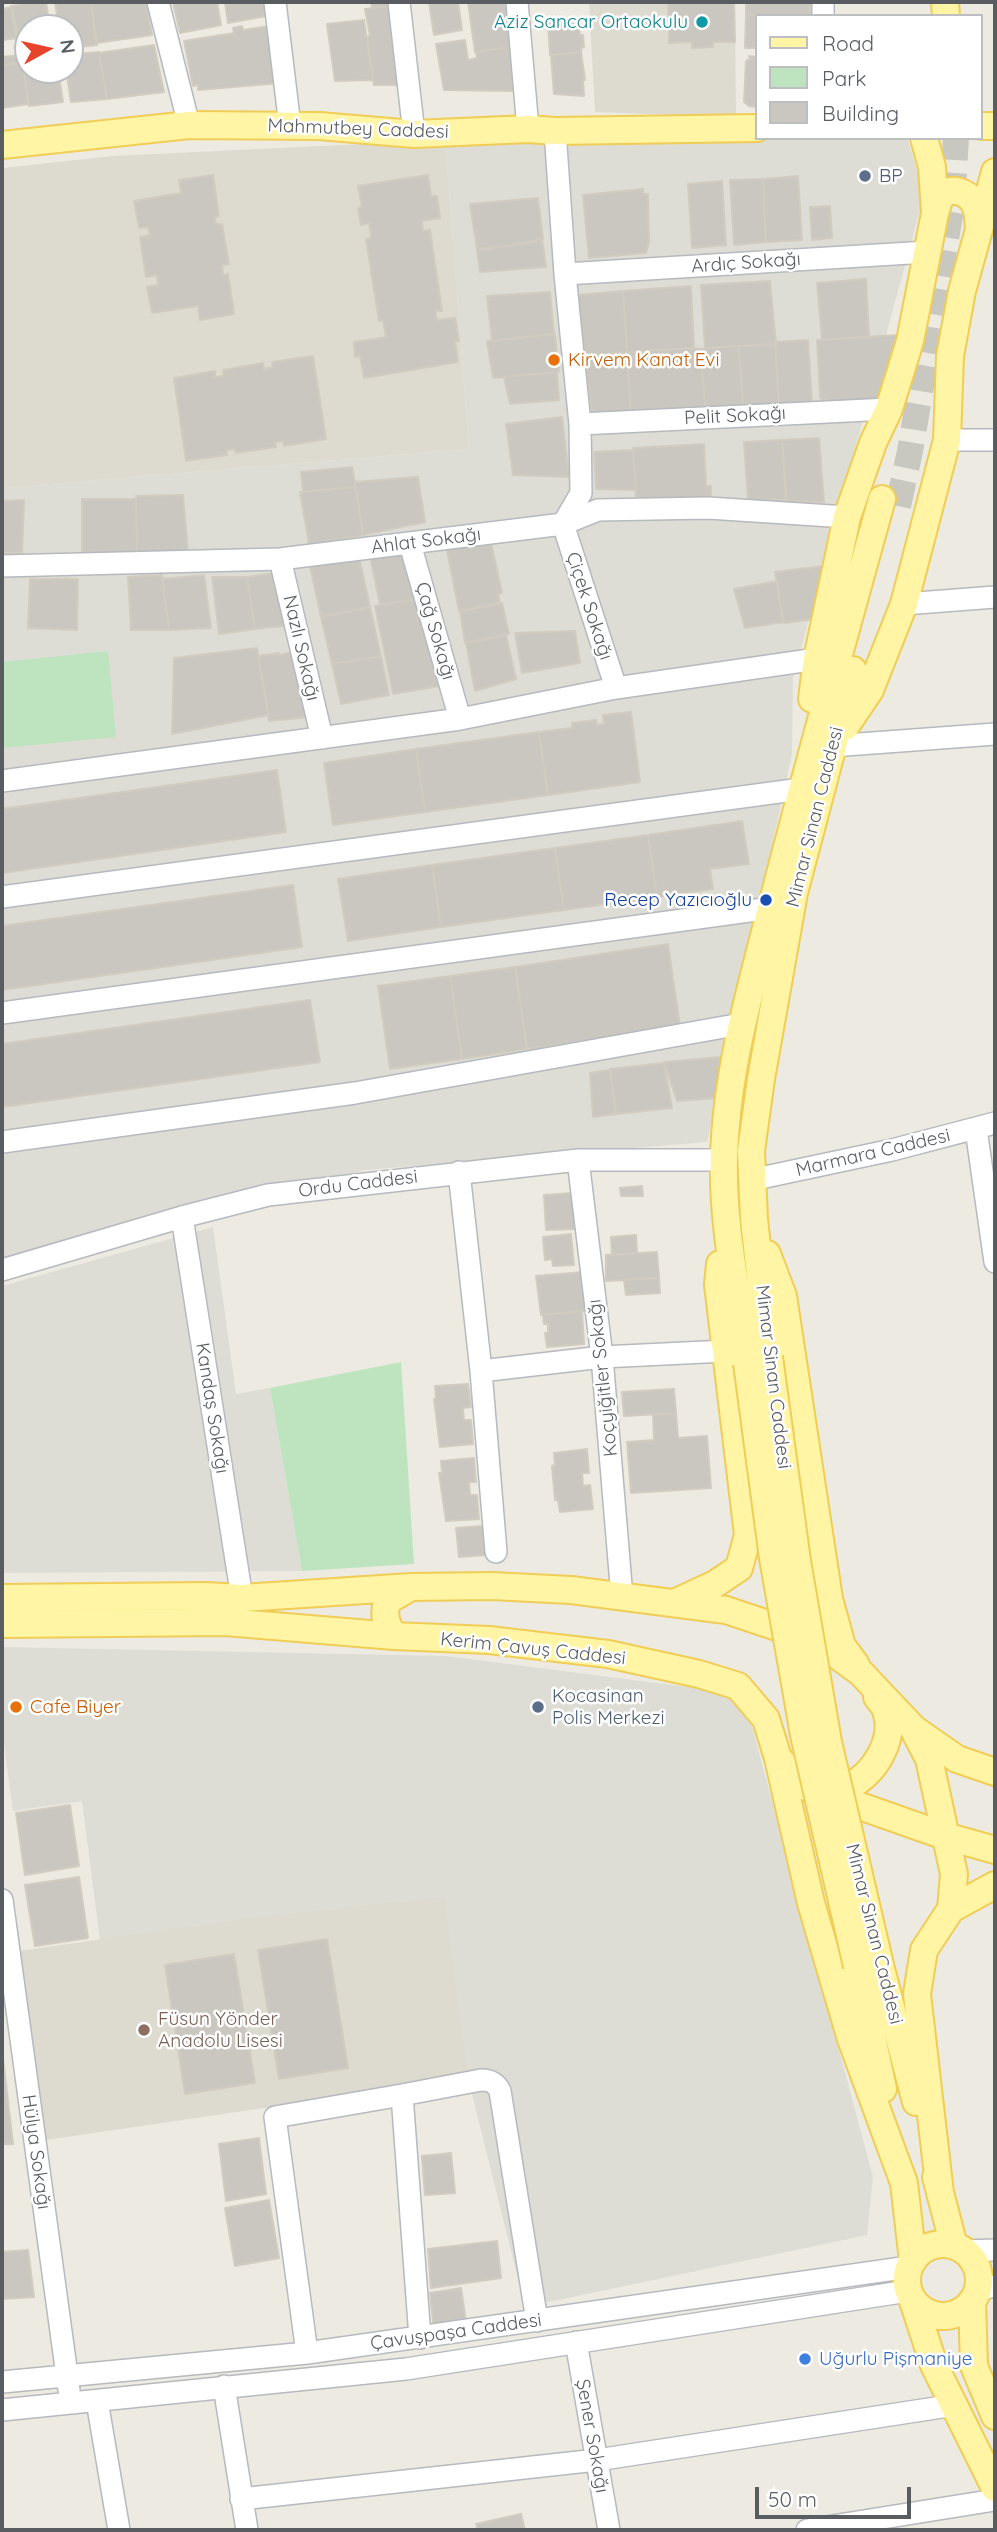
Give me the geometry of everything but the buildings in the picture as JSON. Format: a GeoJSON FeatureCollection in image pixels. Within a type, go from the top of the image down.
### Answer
{"type":"FeatureCollection","features":[{"type":"Feature","properties":{"kind":"main road","name":"Mahmutbey Caddesi"},"geometry":{"type":"LineString","coordinates":[[2,145],[189,125],[290,126],[414,134],[527,129],[555,131],[755,128]]}},
{"type":"Feature","properties":{"kind":"main road"},"geometry":{"type":"LineString","coordinates":[[925,140],[932,167],[935,213]]}},
{"type":"Feature","properties":{"kind":"main road"},"geometry":{"type":"LineString","coordinates":[[832,746],[870,690],[904,604],[947,440],[950,356],[962,291],[987,237],[995,172]]}},
{"type":"Feature","properties":{"kind":"main road"},"geometry":{"type":"LineString","coordinates":[[801,789],[817,659],[848,517],[873,443],[889,409],[910,341],[935,213],[942,195],[949,191],[962,192],[974,202],[987,237]]}},
{"type":"Feature","properties":{"kind":"main road","name":"Mimar Sinan Caddesi"},"geometry":{"type":"LineString","coordinates":[[747,1357],[754,1219],[751,1151],[761,1079],[794,893],[890,503],[801,789],[741,1024],[727,1115],[724,1160],[726,1214],[773,1558],[804,1735],[869,1966],[958,2249]]}},
{"type":"Feature","properties":{"kind":"main road"},"geometry":{"type":"LineString","coordinates":[[754,1219],[783,1296],[829,1599],[842,1646],[887,1711],[887,1733],[877,1762],[863,1778],[846,1787],[821,1791]]}},
{"type":"Feature","properties":{"kind":"main road"},"geometry":{"type":"LineString","coordinates":[[674,1603],[715,1584],[739,1568],[748,1535],[747,1357]]}},
{"type":"Feature","properties":{"kind":"main road"},"geometry":{"type":"LineString","coordinates":[[2,1598],[242,1598],[411,1587],[492,1586],[571,1590],[726,1610],[816,1640],[861,1673],[914,1729],[957,1759],[995,1772]]}},
{"type":"Feature","properties":{"kind":"main road"},"geometry":{"type":"LineString","coordinates":[[394,1636],[386,1624],[384,1610],[387,1601],[411,1587]]}},
{"type":"Feature","properties":{"kind":"main road","name":"Kerim Çavuş Caddesi"},"geometry":{"type":"LineString","coordinates":[[2,1624],[225,1622],[394,1636],[489,1640],[608,1654],[738,1686],[766,1719],[778,1758],[806,1787],[945,1836],[995,1850]]}},
{"type":"Feature","properties":{"kind":"main road"},"geometry":{"type":"LineString","coordinates":[[914,1729],[929,1759],[954,1874],[951,1909]]}},
{"type":"Feature","properties":{"kind":"main road"},"geometry":{"type":"LineString","coordinates":[[778,1758],[811,1903],[844,2015],[904,2183],[911,2280],[934,2365],[995,2488]]}},
{"type":"Feature","properties":{"kind":"main road"},"geometry":{"type":"LineString","coordinates":[[940,2193],[917,1994],[924,1950],[951,1909],[995,1885]]}},
{"type":"Feature","properties":{"kind":"main road","name":"Mimar Sinan Caddesi"},"geometry":{"type":"LineString","coordinates":[[869,1966],[904,2183]]}},
{"type":"Feature","properties":{"kind":"main road"},"geometry":{"type":"LineString","coordinates":[[981,2292],[954,2315],[931,2315],[911,2280],[922,2250],[932,2246],[958,2249],[976,2269],[981,2292],[974,2366],[995,2416]]}},
{"type":"Feature","properties":{"kind":"street"},"geometry":{"type":"LineString","coordinates":[[158,2],[189,125]]}},
{"type":"Feature","properties":{"kind":"street"},"geometry":{"type":"LineString","coordinates":[[275,2],[290,126]]}},
{"type":"Feature","properties":{"kind":"street"},"geometry":{"type":"LineString","coordinates":[[399,2],[414,134]]}},
{"type":"Feature","properties":{"kind":"street"},"geometry":{"type":"LineString","coordinates":[[517,2],[527,129]]}},
{"type":"Feature","properties":{"kind":"street"},"geometry":{"type":"LineString","coordinates":[[555,131],[565,274],[580,424],[581,493],[563,523]]}},
{"type":"Feature","properties":{"kind":"street","name":"Ardıç Sokağı"},"geometry":{"type":"LineString","coordinates":[[565,274],[927,252]]}},
{"type":"Feature","properties":{"kind":"street","name":"Pelit Sokağı"},"geometry":{"type":"LineString","coordinates":[[580,424],[889,409]]}},
{"type":"Feature","properties":{"kind":"street"},"geometry":{"type":"LineString","coordinates":[[947,440],[995,440]]}},
{"type":"Feature","properties":{"kind":"street","name":"Ahlat Sokağı"},"geometry":{"type":"LineString","coordinates":[[2,566],[280,559],[563,523],[598,510],[708,508],[848,517]]}},
{"type":"Feature","properties":{"kind":"street","name":"Çiçek Sokağı"},"geometry":{"type":"LineString","coordinates":[[563,523],[616,688]]}},
{"type":"Feature","properties":{"kind":"street","name":"Çağ Sokağı"},"geometry":{"type":"LineString","coordinates":[[410,544],[460,719]]}},
{"type":"Feature","properties":{"kind":"street","name":"Nazlı Sokağı"},"geometry":{"type":"LineString","coordinates":[[280,559],[322,738]]}},
{"type":"Feature","properties":{"kind":"street"},"geometry":{"type":"LineString","coordinates":[[904,604],[995,597]]}},
{"type":"Feature","properties":{"kind":"street"},"geometry":{"type":"LineString","coordinates":[[2,781],[460,719],[616,688],[817,659]]}},
{"type":"Feature","properties":{"kind":"street"},"geometry":{"type":"LineString","coordinates":[[832,746],[995,734]]}},
{"type":"Feature","properties":{"kind":"street"},"geometry":{"type":"LineString","coordinates":[[2,897],[801,789]]}},
{"type":"Feature","properties":{"kind":"street"},"geometry":{"type":"LineString","coordinates":[[2,1013],[772,908]]}},
{"type":"Feature","properties":{"kind":"street"},"geometry":{"type":"LineString","coordinates":[[2,1142],[355,1093],[741,1024]]}},
{"type":"Feature","properties":{"kind":"street"},"geometry":{"type":"LineString","coordinates":[[986,1126],[995,1262]]}},
{"type":"Feature","properties":{"kind":"street","name":"Marmara Caddesi"},"geometry":{"type":"LineString","coordinates":[[751,1180],[892,1150],[986,1126]]}},
{"type":"Feature","properties":{"kind":"street","name":"Ordu Caddesi"},"geometry":{"type":"LineString","coordinates":[[2,1270],[182,1217],[268,1195],[578,1160],[724,1160]]}},
{"type":"Feature","properties":{"kind":"street","name":"Koçyiğitler Sokağı"},"geometry":{"type":"LineString","coordinates":[[578,1160],[617,1513],[622,1597]]}},
{"type":"Feature","properties":{"kind":"street"},"geometry":{"type":"LineString","coordinates":[[459,1172],[481,1371],[496,1552]]}},
{"type":"Feature","properties":{"kind":"street","name":"Kandaş Sokağı"},"geometry":{"type":"LineString","coordinates":[[182,1217],[242,1598]]}},
{"type":"Feature","properties":{"kind":"street"},"geometry":{"type":"LineString","coordinates":[[481,1371],[601,1357],[747,1357]]}},
{"type":"Feature","properties":{"kind":"street","name":"Hülya Sokağı"},"geometry":{"type":"LineString","coordinates":[[2,1900],[71,2403]]}},
{"type":"Feature","properties":{"kind":"street"},"geometry":{"type":"LineString","coordinates":[[307,2353],[275,2117],[481,2080],[493,2082],[498,2086],[503,2104],[537,2321]]}},
{"type":"Feature","properties":{"kind":"street"},"geometry":{"type":"LineString","coordinates":[[402,2095],[421,2338]]}},
{"type":"Feature","properties":{"kind":"street"},"geometry":{"type":"LineString","coordinates":[[958,2249],[995,2250]]}},
{"type":"Feature","properties":{"kind":"street","name":"Çavuşpaşa Caddesi"},"geometry":{"type":"LineString","coordinates":[[2,2382],[307,2353],[537,2321],[911,2280]]}},
{"type":"Feature","properties":{"kind":"street","name":"Çavuşpaşa Caddesi"},"geometry":{"type":"LineString","coordinates":[[2,2410],[406,2369],[576,2342],[911,2280]]}},
{"type":"Feature","properties":{"kind":"street","name":"Şener Sokağı"},"geometry":{"type":"LineString","coordinates":[[576,2342],[609,2530]]}},
{"type":"Feature","properties":{"kind":"street"},"geometry":{"type":"LineString","coordinates":[[224,2386],[247,2530]]}},
{"type":"Feature","properties":{"kind":"street"},"geometry":{"type":"LineString","coordinates":[[97,2401],[119,2530]]}},
{"type":"Feature","properties":{"kind":"street"},"geometry":{"type":"LineString","coordinates":[[241,2499],[597,2460],[954,2405]]}},
{"type":"Feature","properties":{"kind":"street"},"geometry":{"type":"LineString","coordinates":[[807,2530],[995,2500]]}},
{"type":"Feature","properties":{"kind":"shaded area"},"geometry":{"type":"Polygon","coordinates":[[[589,2],[735,2],[736,117],[595,112],[589,2]]]}},
{"type":"Feature","properties":{"kind":"shaded area"},"geometry":{"type":"Polygon","coordinates":[[[445,140],[908,140],[924,195],[793,678],[792,754],[707,1142],[365,1170],[2,1265],[2,488],[469,449],[445,140]]]}},
{"type":"Feature","properties":{"kind":"shaded area"},"geometry":{"type":"Polygon","coordinates":[[[445,140],[469,449],[2,488],[2,168],[113,156],[445,140]]]}},
{"type":"Feature","properties":{"kind":"shaded area"},"geometry":{"type":"Polygon","coordinates":[[[213,1227],[236,1394],[270,1388],[302,1571],[2,1573],[2,1286],[213,1227]]]}},
{"type":"Feature","properties":{"kind":"shaded area"},"geometry":{"type":"Polygon","coordinates":[[[2,1647],[446,1656],[719,1691],[746,1704],[873,2177],[867,2235],[525,2307],[468,2078],[242,1919],[100,1940],[82,1801],[13,1811],[2,1730],[2,1647]]]}},
{"type":"Feature","properties":{"kind":"shaded area"},"geometry":{"type":"Polygon","coordinates":[[[444,1897],[468,2078],[46,2140],[19,1951],[242,1919],[444,1897]]]}},
{"type":"Feature","properties":{"kind":"green space"},"geometry":{"type":"Polygon","coordinates":[[[108,651],[116,737],[2,748],[2,662],[108,651]]]}},
{"type":"Feature","properties":{"kind":"green space"},"geometry":{"type":"Polygon","coordinates":[[[401,1362],[414,1564],[302,1571],[270,1388],[401,1362]]]}},
{"type":"Feature","properties":{"kind":"tunnel"},"geometry":{"type":"LineString","coordinates":[[898,506],[910,451],[952,204],[956,140]]}},
{"type":"Feature","properties":{"kind":"place","name":"Aziz Sancar Ortaokulu"},"geometry":{"type":"Point","coordinates":[702,22]}},
{"type":"Feature","properties":{"kind":"place","name":"BP"},"geometry":{"type":"Point","coordinates":[865,176]}},
{"type":"Feature","properties":{"kind":"place","name":"Kirvem Kanat Evi"},"geometry":{"type":"Point","coordinates":[554,360]}},
{"type":"Feature","properties":{"kind":"place","name":"Recep Yazıcıoğlu"},"geometry":{"type":"Point","coordinates":[766,900]}},
{"type":"Feature","properties":{"kind":"place","name":"Cafe Biyer"},"geometry":{"type":"Point","coordinates":[16,1707]}},
{"type":"Feature","properties":{"kind":"place","name":"Kocasinan Polis Merkezi"},"geometry":{"type":"Point","coordinates":[538,1707]}},
{"type":"Feature","properties":{"kind":"place","name":"Füsun Yönder Anadolu Lisesi"},"geometry":{"type":"Point","coordinates":[144,2030]}},
{"type":"Feature","properties":{"kind":"place","name":"Uğurlu Pişmaniye"},"geometry":{"type":"Point","coordinates":[805,2359]}}]}
